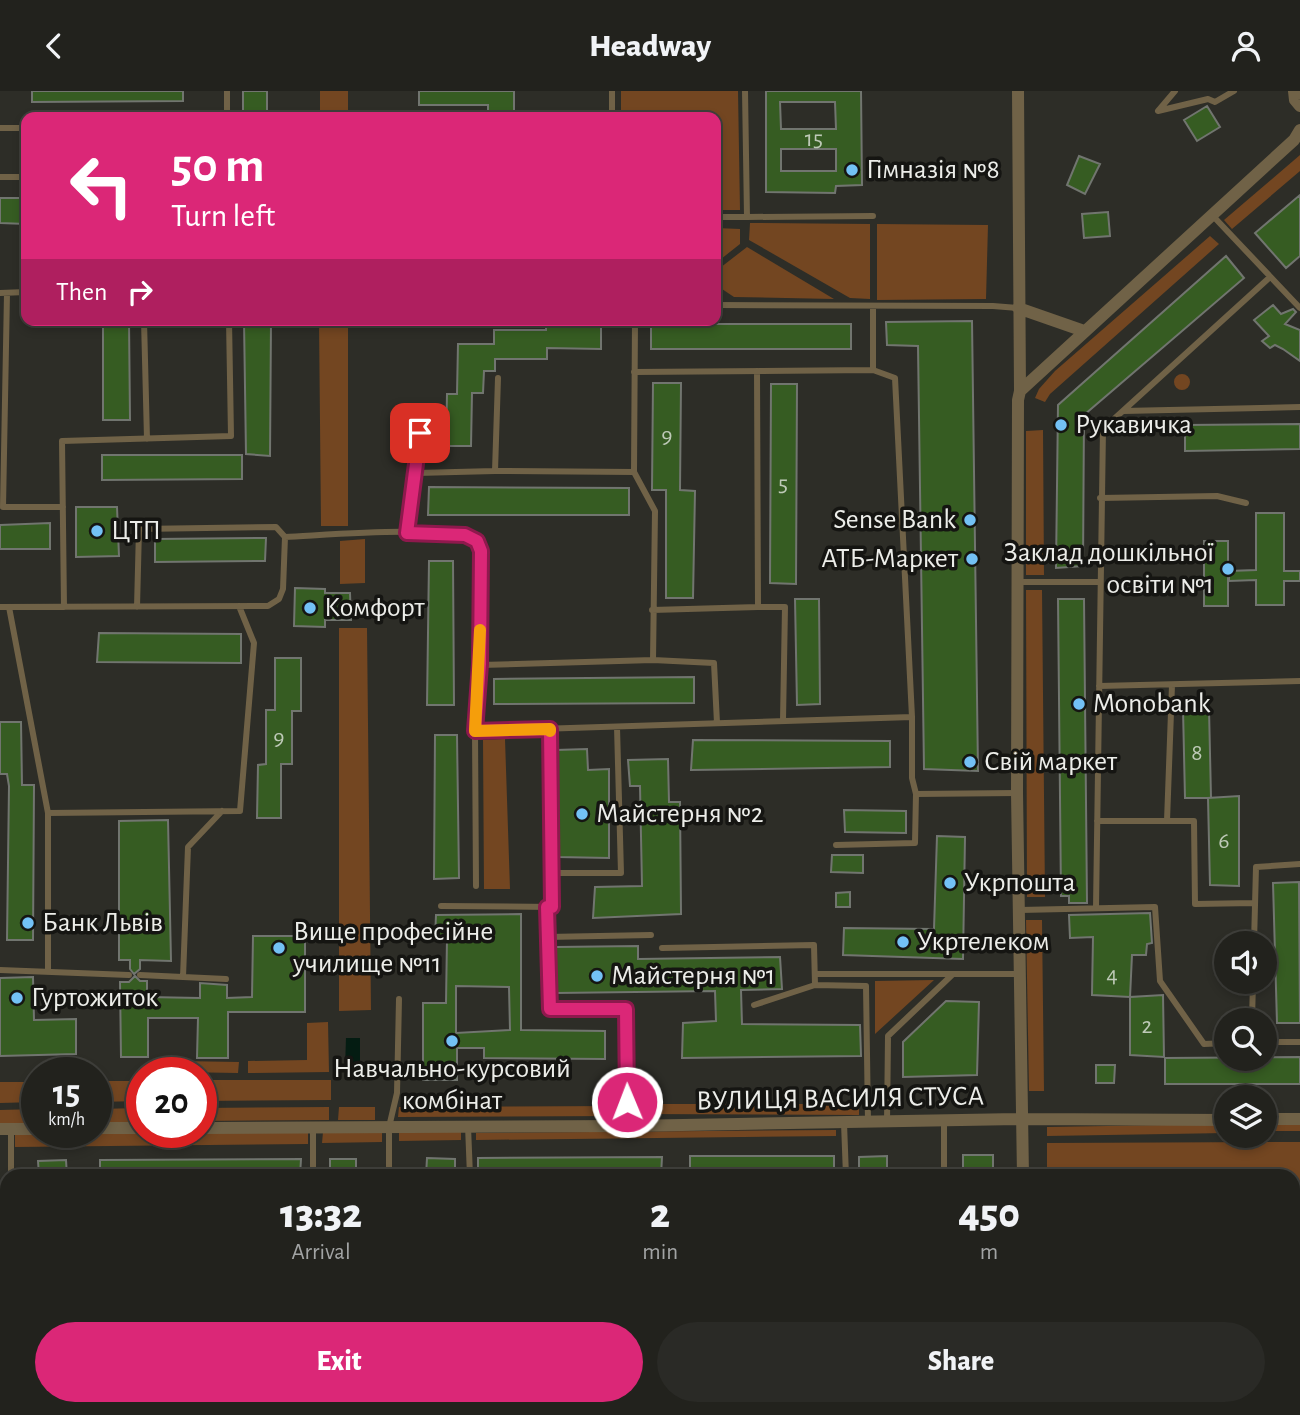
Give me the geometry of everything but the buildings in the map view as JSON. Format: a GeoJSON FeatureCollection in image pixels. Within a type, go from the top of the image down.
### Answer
{"type":"FeatureCollection","features":[{"type":"Feature","properties":{"kind":"street"},"geometry":{"type":"LineString","coordinates":[[1017,91],[1020,391],[1017,793],[1023,1169]]}},
{"type":"Feature","properties":{"kind":"street"},"geometry":{"type":"LineString","coordinates":[[1294,91],[1295,100],[1300,106]]}},
{"type":"Feature","properties":{"kind":"street"},"geometry":{"type":"LineString","coordinates":[[1020,391],[1213,216],[1294,140],[1300,130]]}},
{"type":"Feature","properties":{"kind":"street"},"geometry":{"type":"LineString","coordinates":[[1018,308],[1084,331]]}},
{"type":"Feature","properties":{"kind":"street","name":"ВУЛИЦЯ ВАСИЛЯ СТУСА"},"geometry":{"type":"LineString","coordinates":[[217,1128],[628,1126],[1022,1119],[1214,1120]]}},
{"type":"Feature","properties":{"kind":"street"},"geometry":{"type":"LineString","coordinates":[[1277,1119],[1300,1119]]}},
{"type":"Feature","properties":{"kind":"lane"},"geometry":{"type":"LineString","coordinates":[[227,91],[227,112]]}},
{"type":"Feature","properties":{"kind":"lane"},"geometry":{"type":"LineString","coordinates":[[612,91],[612,112]]}},
{"type":"Feature","properties":{"kind":"lane"},"geometry":{"type":"LineString","coordinates":[[745,91],[747,217]]}},
{"type":"Feature","properties":{"kind":"lane"},"geometry":{"type":"LineString","coordinates":[[1175,91],[1158,110],[1208,99],[1215,102],[1234,91]]}},
{"type":"Feature","properties":{"kind":"lane"},"geometry":{"type":"LineString","coordinates":[[0,128],[21,128]]}},
{"type":"Feature","properties":{"kind":"lane"},"geometry":{"type":"LineString","coordinates":[[0,177],[21,177]]}},
{"type":"Feature","properties":{"kind":"lane"},"geometry":{"type":"LineString","coordinates":[[721,217],[873,216]]}},
{"type":"Feature","properties":{"kind":"lane"},"geometry":{"type":"LineString","coordinates":[[1213,216],[1300,308]]}},
{"type":"Feature","properties":{"kind":"lane"},"geometry":{"type":"LineString","coordinates":[[1096,908],[1102,429],[1269,278]]}},
{"type":"Feature","properties":{"kind":"lane"},"geometry":{"type":"LineString","coordinates":[[4,293],[4,507],[63,507]]}},
{"type":"Feature","properties":{"kind":"lane"},"geometry":{"type":"LineString","coordinates":[[721,305],[1018,308]]}},
{"type":"Feature","properties":{"kind":"lane"},"geometry":{"type":"LineString","coordinates":[[873,307],[873,370]]}},
{"type":"Feature","properties":{"kind":"lane"},"geometry":{"type":"LineString","coordinates":[[144,326],[147,439]]}},
{"type":"Feature","properties":{"kind":"lane"},"geometry":{"type":"LineString","coordinates":[[64,607],[62,441],[232,436],[229,326]]}},
{"type":"Feature","properties":{"kind":"lane"},"geometry":{"type":"LineString","coordinates":[[635,326],[634,472],[656,511],[653,660]]}},
{"type":"Feature","properties":{"kind":"lane"},"geometry":{"type":"LineString","coordinates":[[634,372],[873,370],[895,379],[912,717],[912,778],[916,794],[915,843],[836,845]]}},
{"type":"Feature","properties":{"kind":"lane"},"geometry":{"type":"LineString","coordinates":[[757,371],[758,607]]}},
{"type":"Feature","properties":{"kind":"lane"},"geometry":{"type":"LineString","coordinates":[[495,471],[498,378]]}},
{"type":"Feature","properties":{"kind":"lane"},"geometry":{"type":"LineString","coordinates":[[1124,411],[1300,407]]}},
{"type":"Feature","properties":{"kind":"lane"},"geometry":{"type":"LineString","coordinates":[[407,533],[422,414]]}},
{"type":"Feature","properties":{"kind":"lane"},"geometry":{"type":"LineString","coordinates":[[416,473],[634,472]]}},
{"type":"Feature","properties":{"kind":"lane"},"geometry":{"type":"LineString","coordinates":[[1100,498],[1217,496],[1246,503]]}},
{"type":"Feature","properties":{"kind":"lane"},"geometry":{"type":"LineString","coordinates":[[137,607],[139,529],[275,527],[285,537],[407,533],[465,535],[477,541],[481,551],[480,664],[475,731],[476,886]]}},
{"type":"Feature","properties":{"kind":"lane"},"geometry":{"type":"LineString","coordinates":[[0,607],[268,606],[279,599],[283,589],[285,537]]}},
{"type":"Feature","properties":{"kind":"lane"},"geometry":{"type":"LineString","coordinates":[[1017,582],[1099,582]]}},
{"type":"Feature","properties":{"kind":"lane"},"geometry":{"type":"LineString","coordinates":[[48,813],[240,811],[254,643],[239,606]]}},
{"type":"Feature","properties":{"kind":"lane"},"geometry":{"type":"LineString","coordinates":[[9,607],[48,813],[48,971]]}},
{"type":"Feature","properties":{"kind":"lane"},"geometry":{"type":"LineString","coordinates":[[652,610],[785,607],[783,720]]}},
{"type":"Feature","properties":{"kind":"lane"},"geometry":{"type":"LineString","coordinates":[[480,664],[653,660],[714,663],[717,723]]}},
{"type":"Feature","properties":{"kind":"lane"},"geometry":{"type":"LineString","coordinates":[[1099,686],[1300,681]]}},
{"type":"Feature","properties":{"kind":"lane"},"geometry":{"type":"LineString","coordinates":[[1167,821],[1172,685]]}},
{"type":"Feature","properties":{"kind":"lane"},"geometry":{"type":"LineString","coordinates":[[475,731],[912,717]]}},
{"type":"Feature","properties":{"kind":"lane"},"geometry":{"type":"LineString","coordinates":[[551,873],[621,873],[617,727]]}},
{"type":"Feature","properties":{"kind":"lane"},"geometry":{"type":"LineString","coordinates":[[441,906],[552,907],[550,729]]}},
{"type":"Feature","properties":{"kind":"lane"},"geometry":{"type":"LineString","coordinates":[[916,794],[1017,793]]}},
{"type":"Feature","properties":{"kind":"lane"},"geometry":{"type":"LineString","coordinates":[[183,977],[188,847],[222,811]]}},
{"type":"Feature","properties":{"kind":"lane"},"geometry":{"type":"LineString","coordinates":[[1097,821],[1194,821],[1195,904],[1254,903]]}},
{"type":"Feature","properties":{"kind":"lane"},"geometry":{"type":"LineString","coordinates":[[1254,931],[1256,867],[1300,864]]}},
{"type":"Feature","properties":{"kind":"lane"},"geometry":{"type":"LineString","coordinates":[[547,907],[550,1009],[626,1009],[628,1126]]}},
{"type":"Feature","properties":{"kind":"lane"},"geometry":{"type":"LineString","coordinates":[[1020,910],[1155,907],[1160,981],[1174,997],[1204,1044],[1214,1043]]}},
{"type":"Feature","properties":{"kind":"lane"},"geometry":{"type":"LineString","coordinates":[[547,937],[651,936]]}},
{"type":"Feature","properties":{"kind":"lane"},"geometry":{"type":"LineString","coordinates":[[662,948],[814,945],[815,985]]}},
{"type":"Feature","properties":{"kind":"lane"},"geometry":{"type":"LineString","coordinates":[[0,970],[130,975]]}},
{"type":"Feature","properties":{"kind":"lane"},"geometry":{"type":"LineString","coordinates":[[816,974],[1020,974]]}},
{"type":"Feature","properties":{"kind":"lane"},"geometry":{"type":"LineString","coordinates":[[887,1123],[888,1036],[953,974]]}},
{"type":"Feature","properties":{"kind":"lane"},"geometry":{"type":"LineString","coordinates":[[140,975],[226,979]]}},
{"type":"Feature","properties":{"kind":"lane"},"geometry":{"type":"LineString","coordinates":[[754,1005],[815,985],[866,986],[868,1123]]}},
{"type":"Feature","properties":{"kind":"lane"},"geometry":{"type":"LineString","coordinates":[[389,1169],[389,1127],[397,1093],[399,999]]}},
{"type":"Feature","properties":{"kind":"lane"},"geometry":{"type":"LineString","coordinates":[[1277,1042],[1300,1042]]}},
{"type":"Feature","properties":{"kind":"lane"},"geometry":{"type":"LineString","coordinates":[[944,1122],[944,1169]]}},
{"type":"Feature","properties":{"kind":"lane"},"geometry":{"type":"LineString","coordinates":[[844,1123],[846,1169]]}},
{"type":"Feature","properties":{"kind":"lane"},"geometry":{"type":"LineString","coordinates":[[468,1126],[470,1169]]}},
{"type":"Feature","properties":{"kind":"lane"},"geometry":{"type":"LineString","coordinates":[[313,1127],[313,1169]]}},
{"type":"Feature","properties":{"kind":"lane"},"geometry":{"type":"LineString","coordinates":[[5,1129],[10,1169]]}},
{"type":"Feature","properties":{"kind":"shaded area"},"geometry":{"type":"Polygon","coordinates":[[[320,91],[348,91],[348,112],[320,112],[320,91]]]}},
{"type":"Feature","properties":{"kind":"shaded area"},"geometry":{"type":"Polygon","coordinates":[[[621,91],[738,91],[740,210],[721,210],[721,112],[621,112],[621,91]]]}},
{"type":"Feature","properties":{"kind":"shaded area"},"geometry":{"type":"Polygon","coordinates":[[[1300,155],[1300,171],[1232,229],[1224,220],[1300,155]]]}},
{"type":"Feature","properties":{"kind":"shaded area"},"geometry":{"type":"Polygon","coordinates":[[[750,223],[870,224],[870,299],[850,298],[749,240],[750,223]]]}},
{"type":"Feature","properties":{"kind":"shaded area"},"geometry":{"type":"Polygon","coordinates":[[[877,224],[988,225],[986,299],[877,300],[877,224]]]}},
{"type":"Feature","properties":{"kind":"shaded area"},"geometry":{"type":"Polygon","coordinates":[[[721,228],[740,229],[740,244],[721,259],[721,228]]]}},
{"type":"Feature","properties":{"kind":"shaded area"},"geometry":{"type":"Polygon","coordinates":[[[1210,236],[1219,244],[1050,394],[1045,402],[1035,398],[1039,389],[1055,371],[1210,236]]]}},
{"type":"Feature","properties":{"kind":"shaded area"},"geometry":{"type":"Polygon","coordinates":[[[747,247],[834,299],[734,297],[721,288],[721,267],[747,247]]]}},
{"type":"Feature","properties":{"kind":"shaded area"},"geometry":{"type":"Polygon","coordinates":[[[319,326],[348,326],[348,526],[321,526],[319,326]]]}},
{"type":"Feature","properties":{"kind":"shaded area"},"geometry":{"type":"Polygon","coordinates":[[[1182,374],[1188,376],[1188,388],[1182,390],[1176,388],[1174,382],[1176,376],[1182,374]]]}},
{"type":"Feature","properties":{"kind":"shaded area"},"geometry":{"type":"Polygon","coordinates":[[[1043,430],[1044,575],[1026,575],[1026,431],[1043,430]]]}},
{"type":"Feature","properties":{"kind":"shaded area"},"geometry":{"type":"Polygon","coordinates":[[[365,539],[365,583],[340,584],[340,541],[365,539]]]}},
{"type":"Feature","properties":{"kind":"shaded area"},"geometry":{"type":"Polygon","coordinates":[[[1026,590],[1042,590],[1045,897],[1027,897],[1026,590]]]}},
{"type":"Feature","properties":{"kind":"shaded area"},"geometry":{"type":"Polygon","coordinates":[[[339,628],[367,628],[371,1010],[339,1011],[339,628]]]}},
{"type":"Feature","properties":{"kind":"shaded area"},"geometry":{"type":"Polygon","coordinates":[[[505,739],[510,889],[484,889],[483,740],[505,739]]]}},
{"type":"Feature","properties":{"kind":"shaded area"},"geometry":{"type":"Polygon","coordinates":[[[1026,920],[1042,920],[1044,1091],[1029,1091],[1026,920]]]}},
{"type":"Feature","properties":{"kind":"shaded area"},"geometry":{"type":"Polygon","coordinates":[[[934,980],[875,1034],[875,981],[934,980]]]}},
{"type":"Feature","properties":{"kind":"shaded area"},"geometry":{"type":"Polygon","coordinates":[[[328,1022],[329,1072],[248,1073],[248,1061],[307,1060],[307,1023],[328,1022]]]}},
{"type":"Feature","properties":{"kind":"shaded area"},"geometry":{"type":"Polygon","coordinates":[[[346,1038],[360,1038],[360,1069],[345,1069],[346,1038]]]}},
{"type":"Feature","properties":{"kind":"shaded area"},"geometry":{"type":"Polygon","coordinates":[[[217,1062],[239,1062],[238,1073],[217,1073],[217,1062]]]}},
{"type":"Feature","properties":{"kind":"shaded area"},"geometry":{"type":"Polygon","coordinates":[[[217,1080],[331,1080],[331,1100],[217,1101],[217,1080]]]}},
{"type":"Feature","properties":{"kind":"shaded area"},"geometry":{"type":"Polygon","coordinates":[[[112,1081],[126,1081],[126,1101],[112,1102],[112,1081]]]}},
{"type":"Feature","properties":{"kind":"shaded area"},"geometry":{"type":"Polygon","coordinates":[[[0,1082],[21,1082],[21,1102],[0,1103],[0,1082]]]}},
{"type":"Feature","properties":{"kind":"shaded area"},"geometry":{"type":"Polygon","coordinates":[[[640,1104],[859,1104],[859,1115],[639,1114],[640,1104]]]}},
{"type":"Feature","properties":{"kind":"shaded area"},"geometry":{"type":"Polygon","coordinates":[[[620,1106],[619,1116],[398,1117],[399,1107],[620,1106]]]}},
{"type":"Feature","properties":{"kind":"shaded area"},"geometry":{"type":"Polygon","coordinates":[[[329,1107],[329,1120],[217,1121],[217,1108],[329,1107]]]}},
{"type":"Feature","properties":{"kind":"shaded area"},"geometry":{"type":"Polygon","coordinates":[[[339,1107],[375,1107],[375,1120],[338,1120],[339,1107]]]}},
{"type":"Feature","properties":{"kind":"shaded area"},"geometry":{"type":"Polygon","coordinates":[[[126,1108],[126,1122],[112,1123],[112,1109],[126,1108]]]}},
{"type":"Feature","properties":{"kind":"shaded area"},"geometry":{"type":"Polygon","coordinates":[[[21,1109],[21,1123],[0,1124],[0,1110],[21,1109]]]}},
{"type":"Feature","properties":{"kind":"shaded area"},"geometry":{"type":"Polygon","coordinates":[[[1214,1124],[1214,1133],[1047,1136],[1047,1127],[1214,1124]]]}},
{"type":"Feature","properties":{"kind":"shaded area"},"geometry":{"type":"Polygon","coordinates":[[[1277,1124],[1300,1124],[1300,1131],[1277,1131],[1277,1124]]]}},
{"type":"Feature","properties":{"kind":"shaded area"},"geometry":{"type":"Polygon","coordinates":[[[836,1130],[836,1136],[476,1140],[476,1133],[836,1130]]]}},
{"type":"Feature","properties":{"kind":"shaded area"},"geometry":{"type":"Polygon","coordinates":[[[308,1131],[308,1144],[217,1145],[217,1132],[308,1131]]]}},
{"type":"Feature","properties":{"kind":"shaded area"},"geometry":{"type":"Polygon","coordinates":[[[461,1131],[461,1140],[399,1141],[399,1132],[461,1131]]]}},
{"type":"Feature","properties":{"kind":"shaded area"},"geometry":{"type":"Polygon","coordinates":[[[112,1132],[126,1132],[126,1146],[112,1146],[112,1132]]]}},
{"type":"Feature","properties":{"kind":"shaded area"},"geometry":{"type":"Polygon","coordinates":[[[323,1132],[382,1132],[382,1142],[322,1143],[323,1132]]]}},
{"type":"Feature","properties":{"kind":"shaded area"},"geometry":{"type":"Polygon","coordinates":[[[15,1133],[21,1133],[21,1147],[15,1147],[15,1133]]]}},
{"type":"Feature","properties":{"kind":"shaded area"},"geometry":{"type":"Polygon","coordinates":[[[1214,1142],[1214,1148],[1277,1148],[1277,1142],[1300,1142],[1300,1169],[1047,1169],[1047,1143],[1214,1142]]]}},
{"type":"Feature","properties":{"kind":"slow traffic"},"geometry":{"type":"LineString","coordinates":[[480,630],[475,731],[550,731]]}},
{"type":"Feature","properties":{"kind":"place","name":"Гімназія №8"},"geometry":{"type":"Point","coordinates":[852,170]}},
{"type":"Feature","properties":{"kind":"place","name":"Рукавичка"},"geometry":{"type":"Point","coordinates":[1061,425]}},
{"type":"Feature","properties":{"kind":"place","name":"Sense Bank"},"geometry":{"type":"Point","coordinates":[970,520]}},
{"type":"Feature","properties":{"kind":"place","name":"ЦТП"},"geometry":{"type":"Point","coordinates":[97,531]}},
{"type":"Feature","properties":{"kind":"place","name":"АТБ-Маркет"},"geometry":{"type":"Point","coordinates":[972,559]}},
{"type":"Feature","properties":{"kind":"place","name":"Заклад дошкільної освіти №1"},"geometry":{"type":"Point","coordinates":[1228,569]}},
{"type":"Feature","properties":{"kind":"place","name":"Комфорт"},"geometry":{"type":"Point","coordinates":[310,608]}},
{"type":"Feature","properties":{"kind":"place","name":"Monobank"},"geometry":{"type":"Point","coordinates":[1079,704]}},
{"type":"Feature","properties":{"kind":"place","name":"Свій маркет"},"geometry":{"type":"Point","coordinates":[970,762]}},
{"type":"Feature","properties":{"kind":"place","name":"Майстерня №2"},"geometry":{"type":"Point","coordinates":[582,814]}},
{"type":"Feature","properties":{"kind":"place","name":"Укрпошта"},"geometry":{"type":"Point","coordinates":[950,883]}},
{"type":"Feature","properties":{"kind":"place","name":"Банк Львів"},"geometry":{"type":"Point","coordinates":[28,923]}},
{"type":"Feature","properties":{"kind":"place","name":"Укртелеком"},"geometry":{"type":"Point","coordinates":[903,942]}},
{"type":"Feature","properties":{"kind":"place","name":"Вище професійне училище №11"},"geometry":{"type":"Point","coordinates":[279,948]}},
{"type":"Feature","properties":{"kind":"place","name":"Майстерня №1"},"geometry":{"type":"Point","coordinates":[597,976]}},
{"type":"Feature","properties":{"kind":"place","name":"Гуртожиток"},"geometry":{"type":"Point","coordinates":[17,998]}},
{"type":"Feature","properties":{"kind":"place","name":"Навчально-курсовий комбінат"},"geometry":{"type":"Point","coordinates":[452,1041]}},
{"type":"Feature","properties":{"kind":"route"},"geometry":{"type":"LineString","coordinates":[[420,433],[407,533],[465,535],[477,541],[481,551],[480,664],[475,731],[550,729],[552,907],[547,907],[550,1009],[626,1009],[627,1102]]}}]}
